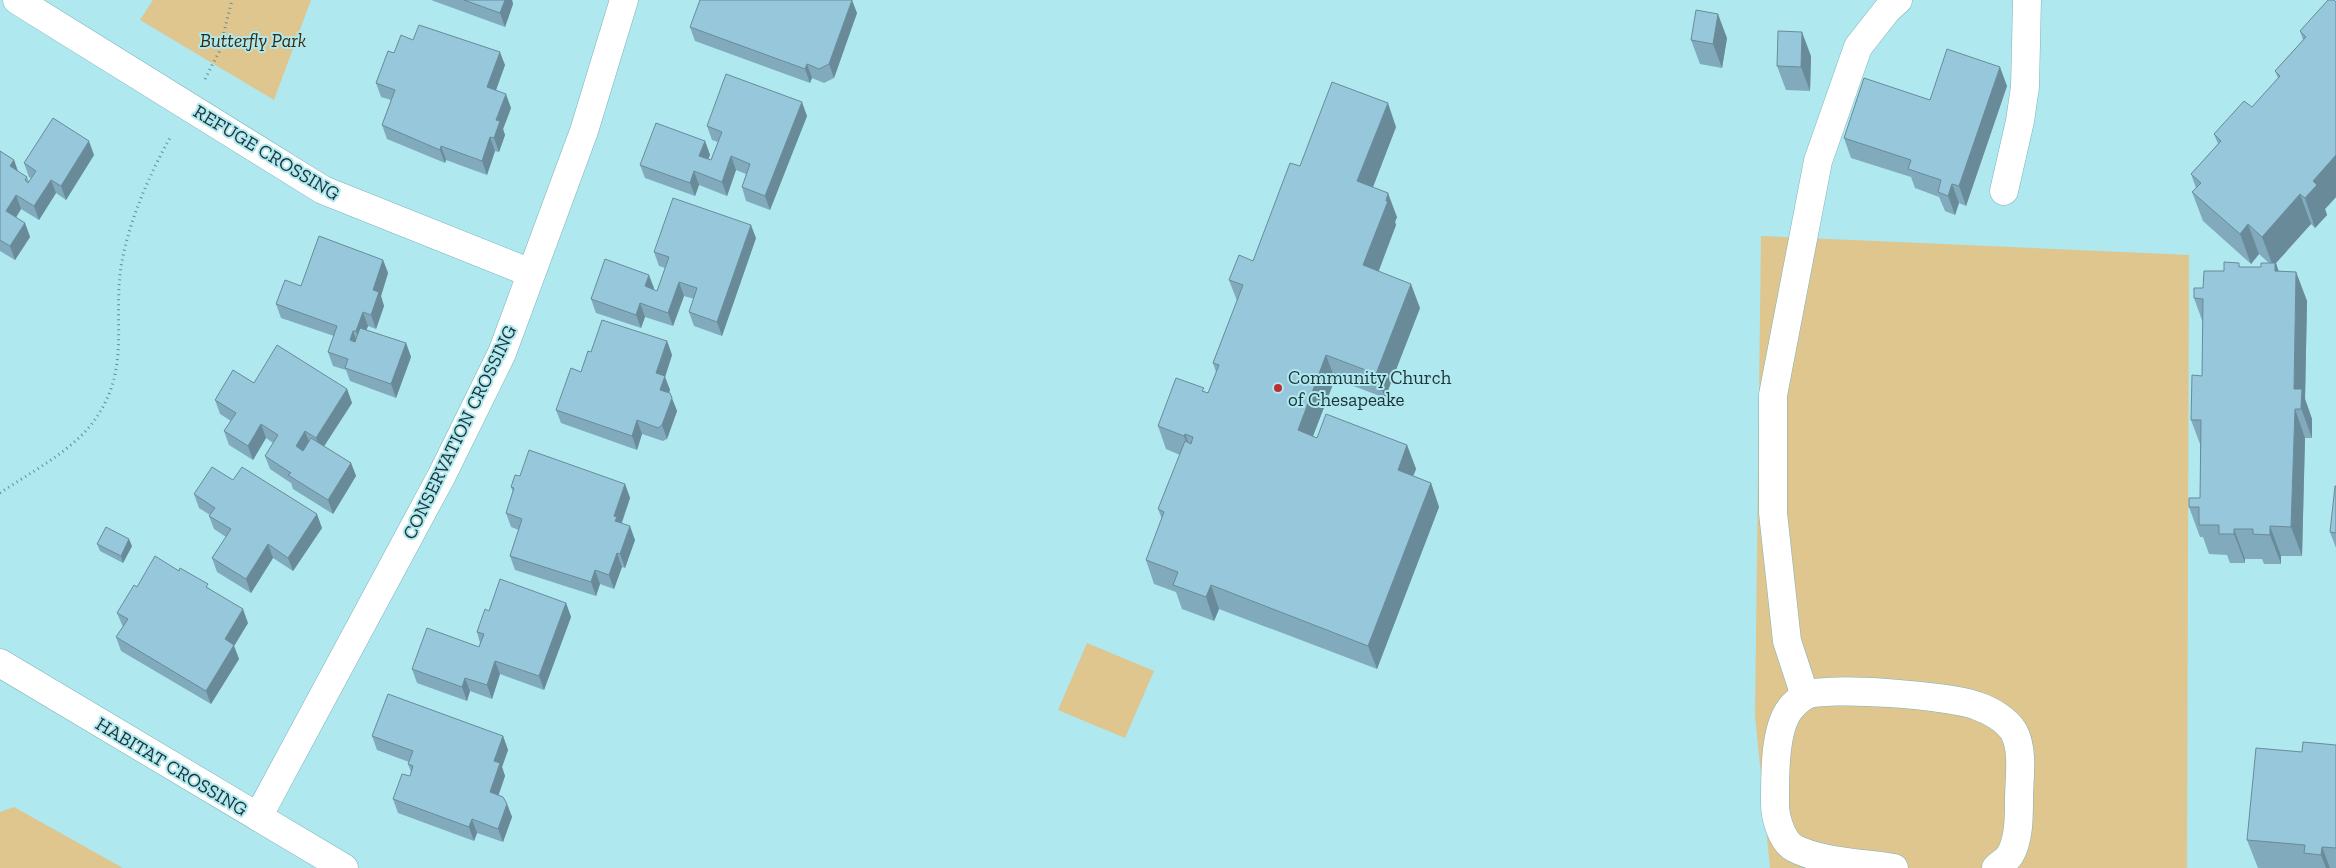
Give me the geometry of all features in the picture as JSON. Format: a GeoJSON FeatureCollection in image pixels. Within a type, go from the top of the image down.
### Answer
{"type":"FeatureCollection","features":[{"type":"Feature","properties":{"kind":"street","name":"REFUGE CROSSING"},"geometry":{"type":"LineString","coordinates":[[17,0],[189,105],[323,190],[531,273]]}},
{"type":"Feature","properties":{"kind":"street","name":"CONSERVATION CROSSING"},"geometry":{"type":"LineString","coordinates":[[258,817],[442,475],[502,353],[584,131],[624,0]]}},
{"type":"Feature","properties":{"kind":"street"},"geometry":{"type":"LineString","coordinates":[[1805,696],[1787,641],[1774,523],[1773,395],[1818,161],[1858,46],[1898,0]]}},
{"type":"Feature","properties":{"kind":"street"},"geometry":{"type":"LineString","coordinates":[[2004,191],[2020,121],[2025,87],[2027,0]]}},
{"type":"Feature","properties":{"kind":"street","name":"HABITAT CROSSING"},"geometry":{"type":"LineString","coordinates":[[0,663],[344,868]]}},
{"type":"Feature","properties":{"kind":"street"},"geometry":{"type":"LineString","coordinates":[[1894,868],[1815,856],[1792,848],[1782,834],[1775,809],[1775,783],[1781,724],[1791,708],[1805,696],[1825,692],[1850,692],[1954,699],[1978,706],[1999,718],[2013,731],[2019,747],[2019,814],[2015,841],[2010,856],[1996,868]]}},
{"type":"Feature","properties":{"kind":"path"},"geometry":{"type":"LineString","coordinates":[[0,493],[77,439],[97,417],[111,393],[119,360],[118,289],[128,241],[152,178],[189,105],[219,52],[226,33],[232,0]]}},
{"type":"Feature","properties":{"kind":"green space","name":"Butterfly Park"},"geometry":{"type":"Polygon","coordinates":[[[153,0],[311,0],[274,100],[140,20],[153,0]]]}},
{"type":"Feature","properties":{"kind":"green space"},"geometry":{"type":"Polygon","coordinates":[[[1761,236],[2189,255],[2187,868],[1770,868],[1755,715],[1761,236]]]}},
{"type":"Feature","properties":{"kind":"green space"},"geometry":{"type":"Polygon","coordinates":[[[1087,643],[1154,671],[1125,738],[1058,710],[1087,643]]]}},
{"type":"Feature","properties":{"kind":"green space"},"geometry":{"type":"Polygon","coordinates":[[[14,807],[123,868],[0,868],[0,812],[14,807]]]}},
{"type":"Feature","properties":{"kind":"building"},"geometry":{"type":"Polygon","coordinates":[[[464,0],[505,0],[500,13],[464,0]]]}},
{"type":"Feature","properties":{"kind":"building"},"geometry":{"type":"Polygon","coordinates":[[[700,0],[852,0],[829,64],[819,69],[807,64],[805,69],[690,27],[700,0]]]}},
{"type":"Feature","properties":{"kind":"building"},"geometry":{"type":"Polygon","coordinates":[[[2328,0],[2336,2],[2336,155],[2313,181],[2317,185],[2305,198],[2300,194],[2262,237],[2248,224],[2240,234],[2192,192],[2201,183],[2191,174],[2221,141],[2214,134],[2244,101],[2252,107],[2280,76],[2275,71],[2306,37],[2300,31],[2328,0]]]}},
{"type":"Feature","properties":{"kind":"building"},"geometry":{"type":"Polygon","coordinates":[[[1696,10],[1718,14],[1713,44],[1691,40],[1696,10]]]}},
{"type":"Feature","properties":{"kind":"building"},"geometry":{"type":"Polygon","coordinates":[[[419,25],[500,52],[487,87],[506,94],[496,120],[500,121],[494,138],[490,137],[482,161],[441,146],[440,150],[382,125],[395,90],[376,83],[388,51],[394,53],[401,35],[413,40],[419,25]]]}},
{"type":"Feature","properties":{"kind":"building"},"geometry":{"type":"Polygon","coordinates":[[[1778,31],[1802,32],[1801,67],[1777,66],[1778,31]]]}},
{"type":"Feature","properties":{"kind":"building"},"geometry":{"type":"Polygon","coordinates":[[[1947,49],[2000,67],[1959,186],[1952,184],[1948,196],[1938,192],[1941,180],[1908,169],[1911,160],[1844,138],[1864,78],[1930,100],[1947,49]]]}},
{"type":"Feature","properties":{"kind":"building"},"geometry":{"type":"Polygon","coordinates":[[[726,74],[802,102],[765,196],[742,187],[750,164],[731,156],[722,182],[694,171],[690,183],[640,165],[656,123],[705,141],[699,156],[711,160],[722,132],[707,126],[726,74]]]}},
{"type":"Feature","properties":{"kind":"building","name":"Community Church of Chesapeake"},"geometry":{"type":"Polygon","coordinates":[[[1332,82],[1388,103],[1357,181],[1388,193],[1386,201],[1388,201],[1363,265],[1411,284],[1376,374],[1326,355],[1298,430],[1317,438],[1326,414],[1407,445],[1398,470],[1431,483],[1368,646],[1211,585],[1206,597],[1173,585],[1178,572],[1146,560],[1164,512],[1158,509],[1185,441],[1191,444],[1193,437],[1185,434],[1184,436],[1158,426],[1176,378],[1204,388],[1202,391],[1208,393],[1219,365],[1213,363],[1243,285],[1229,280],[1239,255],[1253,261],[1290,163],[1300,166],[1332,82]]]}},
{"type":"Feature","properties":{"kind":"building"},"geometry":{"type":"Polygon","coordinates":[[[53,118],[89,141],[61,186],[51,180],[34,206],[16,195],[6,211],[25,223],[10,246],[0,240],[0,151],[14,160],[10,166],[27,177],[25,180],[28,183],[36,171],[24,163],[53,118]]]}},
{"type":"Feature","properties":{"kind":"building"},"geometry":{"type":"Polygon","coordinates":[[[673,198],[751,225],[717,322],[689,312],[697,288],[679,282],[668,313],[640,303],[636,315],[591,299],[605,259],[649,275],[645,286],[657,291],[669,257],[654,252],[673,198]]]}},
{"type":"Feature","properties":{"kind":"building"},"geometry":{"type":"Polygon","coordinates":[[[319,236],[383,260],[373,290],[379,292],[371,315],[363,312],[356,331],[353,331],[350,340],[355,342],[360,328],[406,343],[391,384],[345,368],[348,359],[328,352],[337,326],[276,304],[285,280],[301,286],[319,236]]]}},
{"type":"Feature","properties":{"kind":"building"},"geometry":{"type":"Polygon","coordinates":[[[2224,262],[2239,263],[2239,267],[2261,267],[2261,263],[2275,263],[2275,271],[2296,272],[2294,389],[2302,389],[2301,409],[2295,409],[2291,527],[2270,526],[2270,535],[2253,534],[2253,529],[2234,529],[2234,534],[2219,534],[2219,525],[2199,525],[2199,507],[2189,507],[2189,498],[2200,498],[2201,420],[2191,420],[2192,375],[2202,376],[2203,299],[2194,298],[2194,288],[2203,288],[2204,271],[2224,271],[2224,262]]]}},
{"type":"Feature","properties":{"kind":"building"},"geometry":{"type":"Polygon","coordinates":[[[602,320],[667,341],[656,373],[665,376],[660,390],[670,393],[672,398],[662,425],[658,428],[637,420],[632,436],[556,410],[571,368],[581,372],[588,351],[591,352],[602,320]]]}},
{"type":"Feature","properties":{"kind":"building"},"geometry":{"type":"Polygon","coordinates":[[[277,345],[347,389],[316,438],[305,431],[296,446],[303,451],[311,438],[351,463],[328,500],[288,475],[291,473],[265,456],[278,435],[261,424],[248,446],[224,431],[236,413],[215,400],[233,370],[254,383],[277,345]]]}},
{"type":"Feature","properties":{"kind":"building"},"geometry":{"type":"Polygon","coordinates":[[[529,450],[625,484],[614,516],[617,517],[615,521],[630,526],[620,554],[617,553],[609,575],[595,570],[591,582],[510,556],[522,519],[506,513],[514,488],[511,487],[515,475],[520,476],[529,450]]]}},
{"type":"Feature","properties":{"kind":"building"},"geometry":{"type":"Polygon","coordinates":[[[212,467],[233,480],[242,467],[317,514],[288,558],[268,544],[246,579],[212,558],[231,529],[209,516],[215,508],[194,494],[212,467]]]}},
{"type":"Feature","properties":{"kind":"building"},"geometry":{"type":"Polygon","coordinates":[[[2336,486],[2336,533],[2330,532],[2336,486]]]}},
{"type":"Feature","properties":{"kind":"building"},"geometry":{"type":"Polygon","coordinates":[[[106,527],[129,539],[121,556],[97,544],[106,527]]]}},
{"type":"Feature","properties":{"kind":"building"},"geometry":{"type":"Polygon","coordinates":[[[155,556],[179,571],[180,568],[208,584],[206,587],[243,609],[225,639],[234,645],[206,691],[116,637],[128,619],[117,613],[134,585],[137,587],[155,556]]]}},
{"type":"Feature","properties":{"kind":"building"},"geometry":{"type":"Polygon","coordinates":[[[500,579],[566,603],[539,676],[495,661],[487,685],[465,678],[462,687],[412,669],[427,628],[479,647],[484,634],[477,632],[485,609],[489,611],[500,579]]]}},
{"type":"Feature","properties":{"kind":"building"},"geometry":{"type":"Polygon","coordinates":[[[388,694],[503,736],[494,761],[500,763],[490,792],[503,797],[507,804],[498,829],[472,819],[469,827],[393,799],[402,774],[410,776],[413,766],[408,764],[413,751],[372,736],[388,694]]]}},
{"type":"Feature","properties":{"kind":"building"},"geometry":{"type":"Polygon","coordinates":[[[2303,742],[2336,745],[2336,848],[2322,847],[2321,855],[2304,853],[2305,845],[2247,840],[2256,748],[2302,752],[2303,742]]]}},
{"type":"Feature","properties":{"kind":"place","name":"Community Church of Chesapeake"},"geometry":{"type":"Point","coordinates":[1278,388]}}]}
